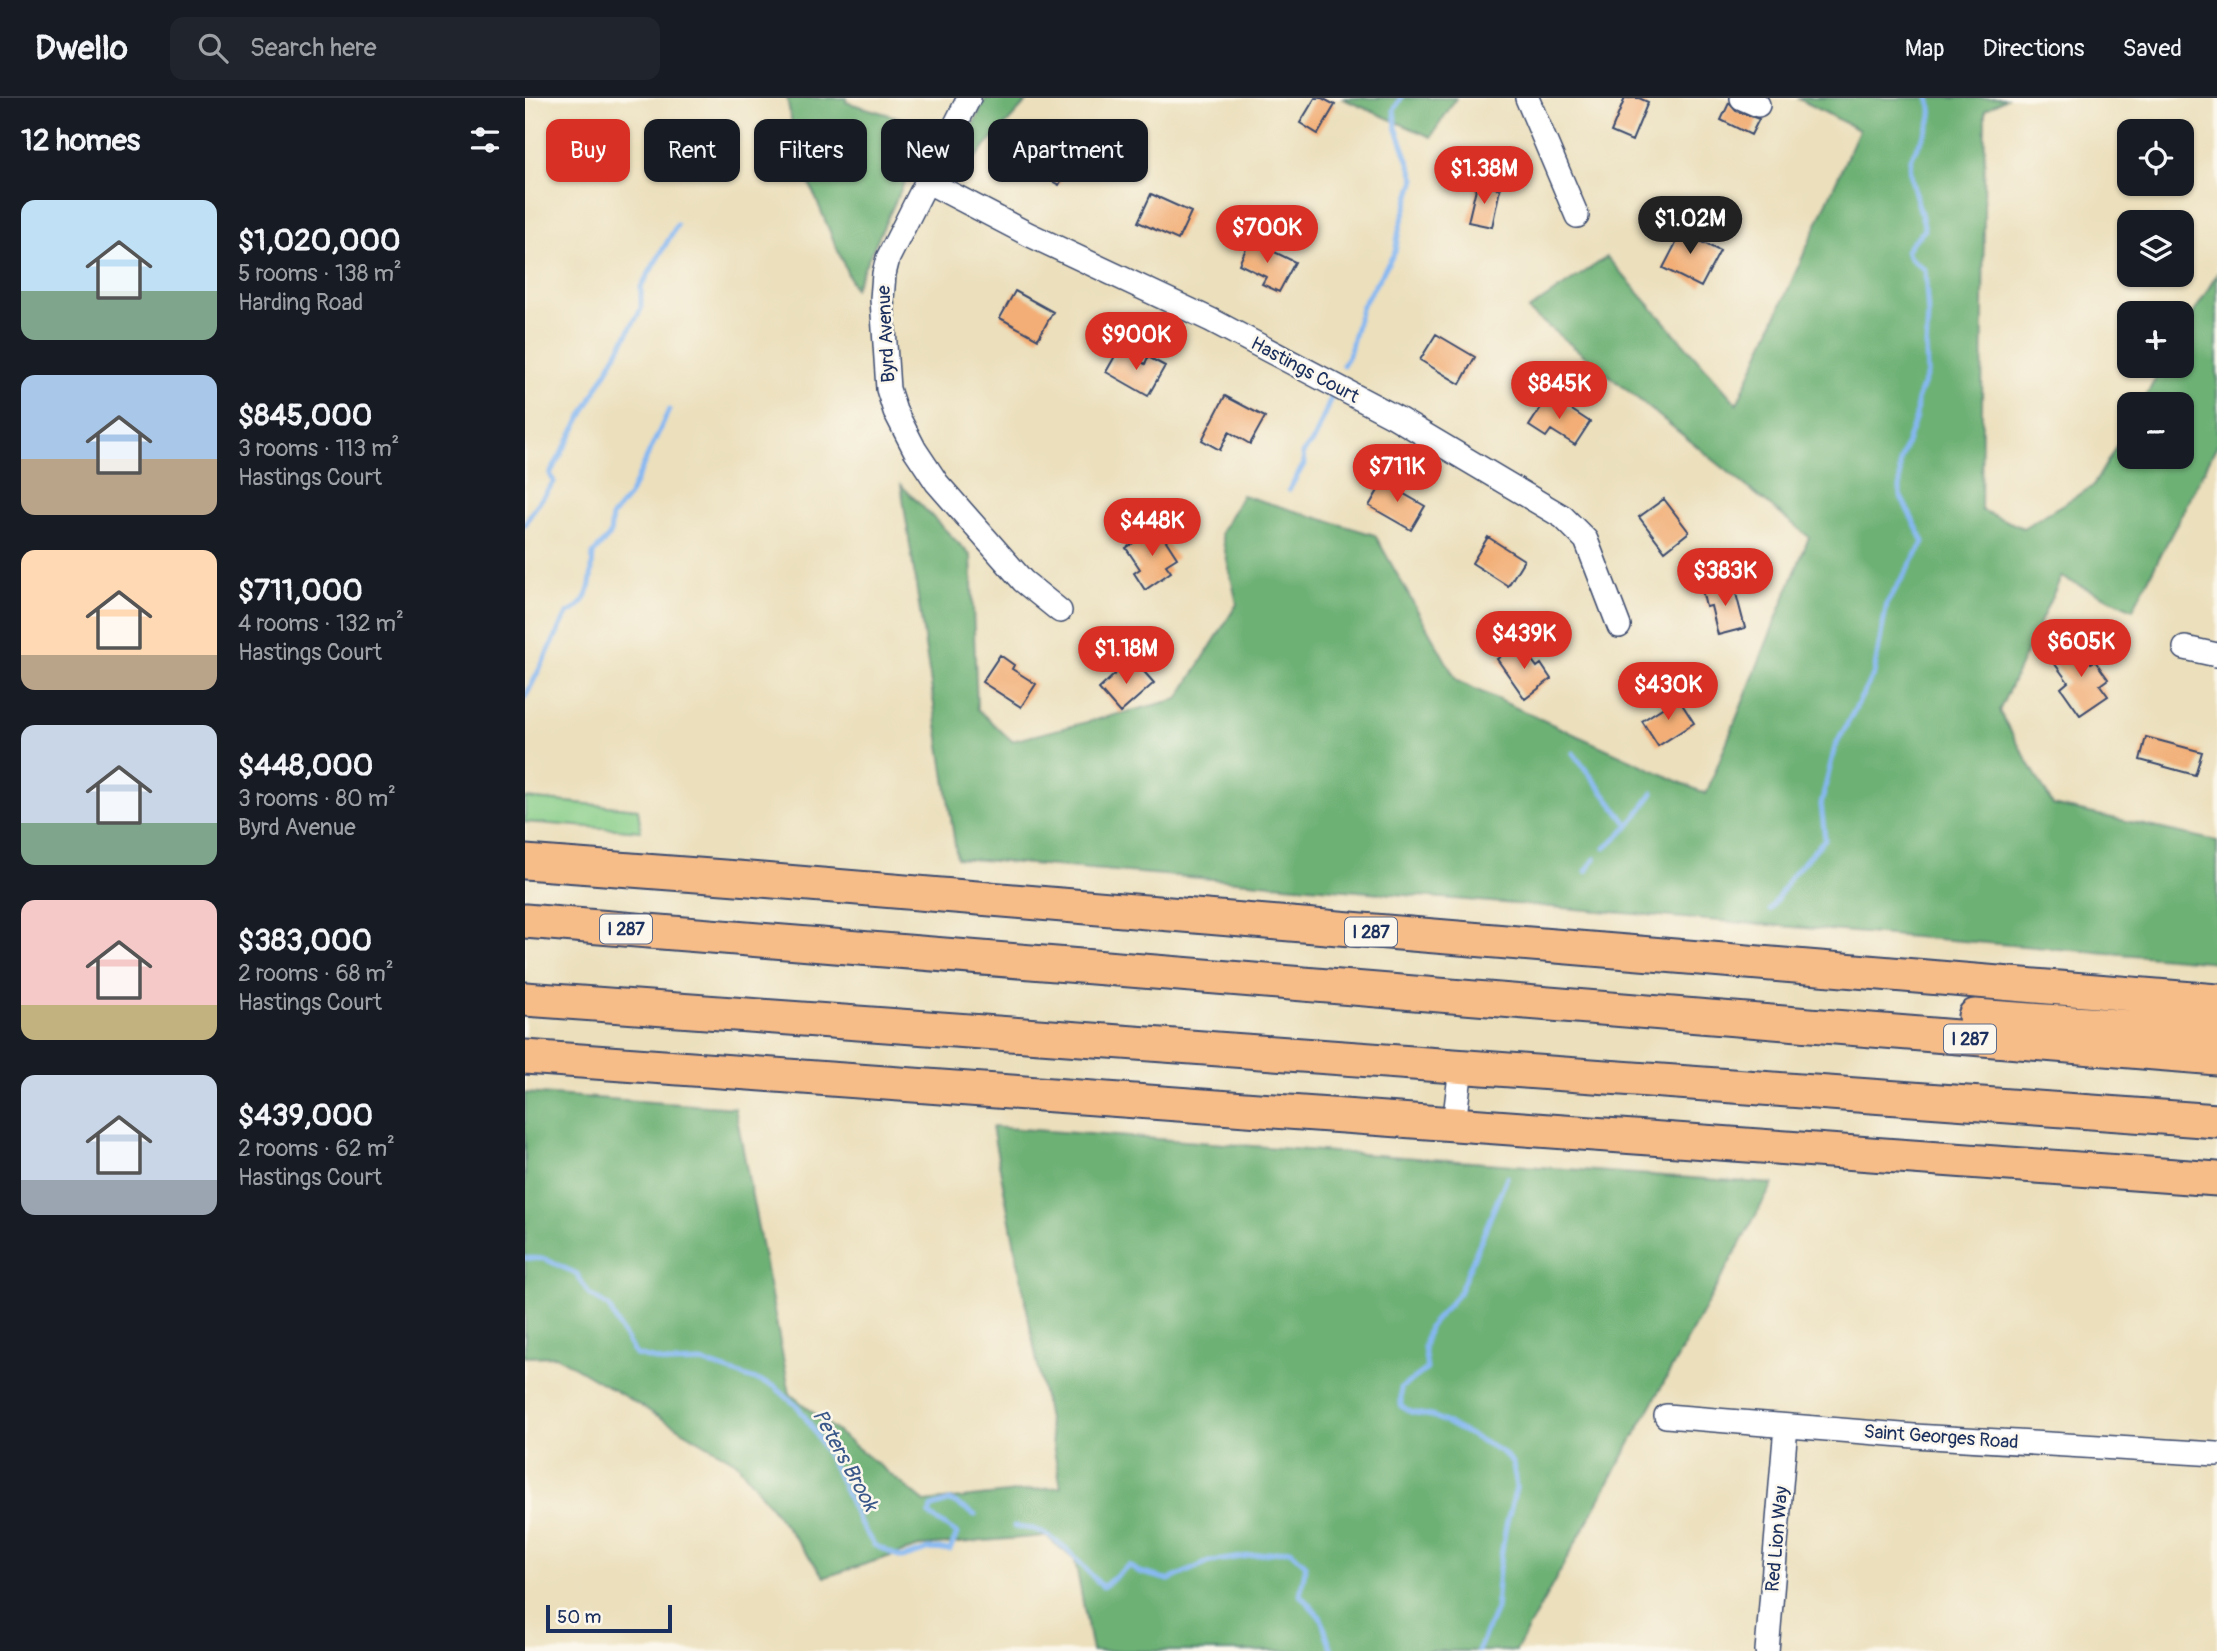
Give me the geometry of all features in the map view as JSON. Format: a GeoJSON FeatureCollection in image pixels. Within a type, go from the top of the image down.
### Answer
{"type":"FeatureCollection","features":[{"type":"Feature","properties":{"kind":"highway","name":"I 287"},"geometry":{"type":"LineString","coordinates":[[525,862],[2217,1001]]}},
{"type":"Feature","properties":{"kind":"highway","name":"I 287"},"geometry":{"type":"LineString","coordinates":[[525,920],[2217,1058]]}},
{"type":"Feature","properties":{"kind":"highway"},"geometry":{"type":"LineString","coordinates":[[525,999],[2217,1121]]}},
{"type":"Feature","properties":{"kind":"highway"},"geometry":{"type":"LineString","coordinates":[[1723,1018],[1962,1016],[2217,1033]]}},
{"type":"Feature","properties":{"kind":"highway"},"geometry":{"type":"LineString","coordinates":[[525,1057],[2217,1180]]}},
{"type":"Feature","properties":{"kind":"street","name":"Byrd Avenue"},"geometry":{"type":"LineString","coordinates":[[958,119],[969,98]]}},
{"type":"Feature","properties":{"kind":"street"},"geometry":{"type":"LineString","coordinates":[[1527,98],[1577,216]]}},
{"type":"Feature","properties":{"kind":"street","name":"Byrd Avenue"},"geometry":{"type":"LineString","coordinates":[[927,182],[888,258],[884,274],[882,299],[888,388],[895,411],[915,450],[937,483],[1023,581],[1061,611]]}},
{"type":"Feature","properties":{"kind":"street","name":"Hastings Court"},"geometry":{"type":"LineString","coordinates":[[927,182],[1028,234],[1211,320],[1297,365],[1395,417],[1563,517],[1586,540],[1619,626]]}},
{"type":"Feature","properties":{"kind":"street"},"geometry":{"type":"LineString","coordinates":[[2185,648],[2217,655]]}},
{"type":"Feature","properties":{"kind":"street"},"geometry":{"type":"LineString","coordinates":[[1454,1124],[1461,1067]]}},
{"type":"Feature","properties":{"kind":"street","name":"Saint Georges Road"},"geometry":{"type":"LineString","coordinates":[[1666,1416],[2217,1454]]}},
{"type":"Feature","properties":{"kind":"street","name":"Red Lion Way"},"geometry":{"type":"LineString","coordinates":[[1767,1651],[1786,1426]]}},
{"type":"Feature","properties":{"kind":"green space"},"geometry":{"type":"Polygon","coordinates":[[[787,98],[847,98],[846,102],[903,119],[881,119],[881,182],[905,182],[854,289],[809,182],[867,182],[867,119],[791,119],[787,98]]]}},
{"type":"Feature","properties":{"kind":"green space"},"geometry":{"type":"Polygon","coordinates":[[[986,98],[1030,98],[1011,119],[988,119],[988,144],[975,158],[974,123],[986,98]]]}},
{"type":"Feature","properties":{"kind":"green space"},"geometry":{"type":"Polygon","coordinates":[[[1341,98],[1456,98],[1431,137],[1341,98]]]}},
{"type":"Feature","properties":{"kind":"green space"},"geometry":{"type":"Polygon","coordinates":[[[1797,98],[2006,98],[1985,110],[1981,510],[2023,528],[2093,486],[2117,445],[2117,469],[2194,469],[2194,392],[2148,392],[2156,378],[2194,378],[2194,313],[2217,274],[2217,445],[2133,609],[2061,577],[1999,711],[2053,805],[2217,841],[2217,962],[957,858],[901,485],[971,556],[977,709],[1012,741],[1178,699],[1237,604],[1221,533],[1242,495],[1375,535],[1457,681],[1706,794],[1809,537],[1528,310],[1607,257],[1737,404],[1859,130],[1797,98]]]}},
{"type":"Feature","properties":{"kind":"green space"},"geometry":{"type":"Polygon","coordinates":[[[525,798],[638,809],[641,831],[525,822],[525,798]]]}},
{"type":"Feature","properties":{"kind":"green space"},"geometry":{"type":"Polygon","coordinates":[[[525,1093],[735,1108],[790,1394],[925,1502],[1061,1487],[992,1127],[1773,1184],[1516,1651],[1092,1651],[1075,1560],[1046,1536],[922,1546],[825,1577],[736,1462],[556,1356],[525,1357],[525,1093]]]}},
{"type":"Feature","properties":{"kind":"building"},"geometry":{"type":"Polygon","coordinates":[[[1315,98],[1322,98],[1335,105],[1318,134],[1300,123],[1315,98]]]}},
{"type":"Feature","properties":{"kind":"building"},"geometry":{"type":"Polygon","coordinates":[[[1625,98],[1639,98],[1648,102],[1632,141],[1611,132],[1625,98]]]}},
{"type":"Feature","properties":{"kind":"building"},"geometry":{"type":"Polygon","coordinates":[[[1729,103],[1736,111],[1759,119],[1751,135],[1721,120],[1729,103]]]}},
{"type":"Feature","properties":{"kind":"building"},"geometry":{"type":"Polygon","coordinates":[[[1477,184],[1500,189],[1492,227],[1468,222],[1477,184]]]}},
{"type":"Feature","properties":{"kind":"building"},"geometry":{"type":"Polygon","coordinates":[[[1151,194],[1191,212],[1178,240],[1138,222],[1151,194]]]}},
{"type":"Feature","properties":{"kind":"building"},"geometry":{"type":"Polygon","coordinates":[[[1675,221],[1690,229],[1687,235],[1720,251],[1701,287],[1663,268],[1676,243],[1667,238],[1675,221]]]}},
{"type":"Feature","properties":{"kind":"building"},"geometry":{"type":"Polygon","coordinates":[[[1250,240],[1295,262],[1279,292],[1262,284],[1266,277],[1239,264],[1250,240]]]}},
{"type":"Feature","properties":{"kind":"building"},"geometry":{"type":"Polygon","coordinates":[[[1015,291],[1053,312],[1038,339],[1000,318],[1015,291]]]}},
{"type":"Feature","properties":{"kind":"building"},"geometry":{"type":"Polygon","coordinates":[[[1436,334],[1475,357],[1460,384],[1420,360],[1436,334]]]}},
{"type":"Feature","properties":{"kind":"building"},"geometry":{"type":"Polygon","coordinates":[[[1119,349],[1145,364],[1148,357],[1165,366],[1148,396],[1106,372],[1119,349]]]}},
{"type":"Feature","properties":{"kind":"building"},"geometry":{"type":"Polygon","coordinates":[[[1549,395],[1590,422],[1575,445],[1551,430],[1546,437],[1529,426],[1549,395]]]}},
{"type":"Feature","properties":{"kind":"building"},"geometry":{"type":"Polygon","coordinates":[[[1225,396],[1265,417],[1250,444],[1229,432],[1220,450],[1202,440],[1225,396]]]}},
{"type":"Feature","properties":{"kind":"building"},"geometry":{"type":"Polygon","coordinates":[[[1386,477],[1401,486],[1399,491],[1425,506],[1411,530],[1369,506],[1386,477]]]}},
{"type":"Feature","properties":{"kind":"building"},"geometry":{"type":"Polygon","coordinates":[[[1664,499],[1689,532],[1665,551],[1639,517],[1664,499]]]}},
{"type":"Feature","properties":{"kind":"building"},"geometry":{"type":"Polygon","coordinates":[[[1157,527],[1177,558],[1166,565],[1171,572],[1145,590],[1134,573],[1140,569],[1126,548],[1157,527]]]}},
{"type":"Feature","properties":{"kind":"building"},"geometry":{"type":"Polygon","coordinates":[[[1488,537],[1524,560],[1508,586],[1472,563],[1488,537]]]}},
{"type":"Feature","properties":{"kind":"building"},"geometry":{"type":"Polygon","coordinates":[[[1733,582],[1745,628],[1718,635],[1711,606],[1706,607],[1702,590],[1733,582]]]}},
{"type":"Feature","properties":{"kind":"building"},"geometry":{"type":"Polygon","coordinates":[[[2077,642],[2091,663],[2095,661],[2108,679],[2100,685],[2108,696],[2080,715],[2061,688],[2068,682],[2052,660],[2077,642]]]}},
{"type":"Feature","properties":{"kind":"building"},"geometry":{"type":"Polygon","coordinates":[[[1519,643],[1537,667],[1541,664],[1551,679],[1525,699],[1497,659],[1519,643]]]}},
{"type":"Feature","properties":{"kind":"building"},"geometry":{"type":"Polygon","coordinates":[[[1000,655],[1014,665],[1012,669],[1036,684],[1021,707],[982,682],[1000,655]]]}},
{"type":"Feature","properties":{"kind":"building"},"geometry":{"type":"Polygon","coordinates":[[[1132,658],[1154,683],[1120,713],[1099,689],[1132,658]]]}},
{"type":"Feature","properties":{"kind":"building"},"geometry":{"type":"Polygon","coordinates":[[[1678,698],[1694,723],[1658,746],[1642,721],[1678,698]]]}},
{"type":"Feature","properties":{"kind":"building"},"geometry":{"type":"Polygon","coordinates":[[[2146,737],[2202,752],[2195,775],[2140,760],[2146,737]]]}},
{"type":"Feature","properties":{"kind":"waterway"},"geometry":{"type":"LineString","coordinates":[[1343,365],[1349,355],[1361,308],[1395,252],[1415,179],[1396,127],[1394,110],[1401,98]]}},
{"type":"Feature","properties":{"kind":"waterway"},"geometry":{"type":"LineString","coordinates":[[1770,910],[1792,875],[1825,839],[1821,804],[1835,747],[1874,673],[1887,603],[1924,542],[1900,495],[1900,462],[1927,374],[1928,315],[1925,270],[1910,258],[1906,251],[1925,230],[1910,167],[1911,158],[1931,119],[1929,98]]}},
{"type":"Feature","properties":{"kind":"waterway"},"geometry":{"type":"LineString","coordinates":[[525,525],[554,482],[550,474],[641,309],[641,287],[677,225]]}},
{"type":"Feature","properties":{"kind":"waterway"},"geometry":{"type":"LineString","coordinates":[[1289,490],[1304,464],[1303,453],[1315,438],[1331,398]]}},
{"type":"Feature","properties":{"kind":"waterway"},"geometry":{"type":"LineString","coordinates":[[525,698],[567,614],[582,603],[586,596],[591,581],[593,554],[610,535],[612,516],[629,496],[669,410]]}},
{"type":"Feature","properties":{"kind":"waterway"},"geometry":{"type":"LineString","coordinates":[[1573,753],[1629,826]]}},
{"type":"Feature","properties":{"kind":"waterway"},"geometry":{"type":"LineString","coordinates":[[1605,848],[1629,826],[1653,793]]}},
{"type":"Feature","properties":{"kind":"waterway"},"geometry":{"type":"LineString","coordinates":[[1586,871],[1595,859]]}},
{"type":"Feature","properties":{"kind":"waterway"},"geometry":{"type":"LineString","coordinates":[[1478,1651],[1496,1609],[1499,1568],[1516,1488],[1513,1463],[1502,1452],[1435,1417],[1411,1412],[1401,1406],[1401,1388],[1427,1369],[1424,1347],[1429,1327],[1459,1293],[1507,1177]]}},
{"type":"Feature","properties":{"kind":"waterway","name":"Peters Brook"},"geometry":{"type":"LineString","coordinates":[[525,1258],[545,1259],[577,1274],[589,1294],[609,1307],[636,1355],[669,1363],[702,1362],[774,1386],[798,1407],[812,1427],[859,1522],[874,1545],[902,1558],[930,1549],[950,1550],[957,1534],[929,1515],[932,1507],[951,1501],[975,1515]]}},
{"type":"Feature","properties":{"kind":"waterway","name":"Peters Brook"},"geometry":{"type":"LineString","coordinates":[[1014,1526],[1036,1530],[1055,1540],[1103,1587],[1129,1565],[1139,1572],[1169,1580],[1208,1562],[1290,1550],[1306,1565],[1300,1595],[1321,1618],[1332,1651]]}}]}
